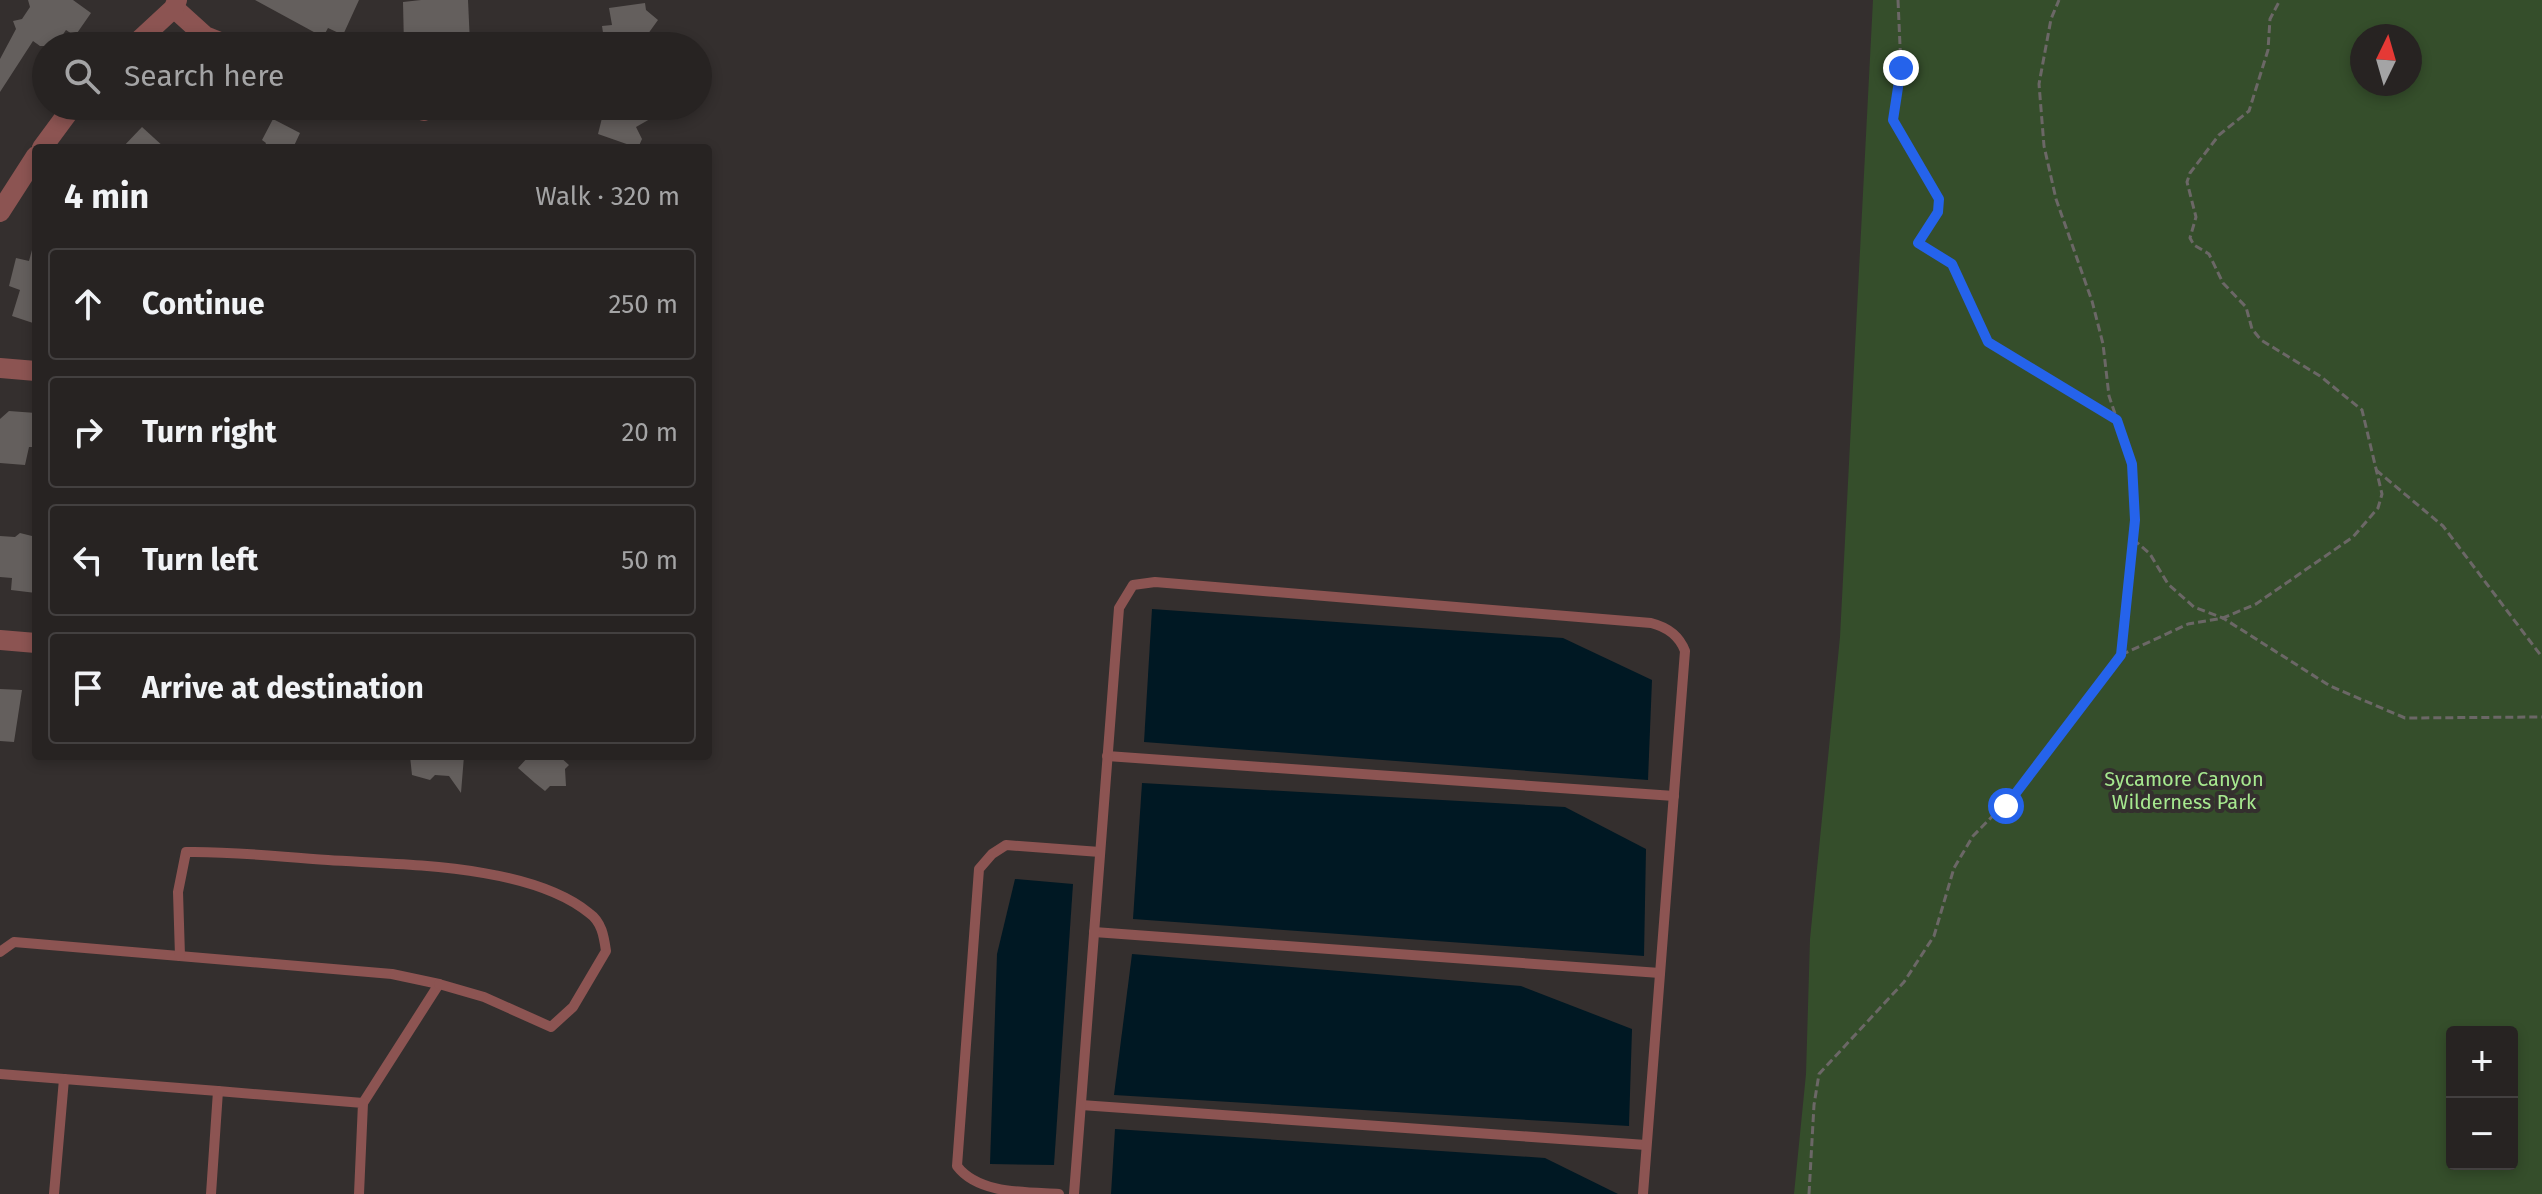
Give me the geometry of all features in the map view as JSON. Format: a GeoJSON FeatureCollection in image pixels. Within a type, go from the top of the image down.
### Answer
{"type":"FeatureCollection","features":[{"type":"Feature","properties":{"kind":"street"},"geometry":{"type":"LineString","coordinates":[[147,32],[176,4],[201,32]]}},
{"type":"Feature","properties":{"kind":"street"},"geometry":{"type":"LineString","coordinates":[[45,144],[63,120]]}},
{"type":"Feature","properties":{"kind":"street"},"geometry":{"type":"LineString","coordinates":[[0,212],[32,162]]}},
{"type":"Feature","properties":{"kind":"street"},"geometry":{"type":"LineString","coordinates":[[0,368],[32,371]]}},
{"type":"Feature","properties":{"kind":"street"},"geometry":{"type":"LineString","coordinates":[[0,640],[32,643]]}},
{"type":"Feature","properties":{"kind":"lane"},"geometry":{"type":"LineString","coordinates":[[1074,1194],[1119,608],[1133,585],[1155,582],[1663,626],[1677,637],[1685,651],[1643,1194]]}},
{"type":"Feature","properties":{"kind":"lane"},"geometry":{"type":"LineString","coordinates":[[1107,756],[1674,796]]}},
{"type":"Feature","properties":{"kind":"lane"},"geometry":{"type":"LineString","coordinates":[[1059,1194],[981,1186],[964,1176],[957,1166],[979,869],[992,854],[1006,845],[1100,852]]}},
{"type":"Feature","properties":{"kind":"lane"},"geometry":{"type":"LineString","coordinates":[[0,952],[14,942],[392,974],[484,997],[551,1027],[573,1007],[606,951],[602,930],[591,914],[564,897],[515,880],[444,867],[240,851],[186,852],[178,892],[180,956]]}},
{"type":"Feature","properties":{"kind":"lane"},"geometry":{"type":"LineString","coordinates":[[1094,932],[1660,973]]}},
{"type":"Feature","properties":{"kind":"lane"},"geometry":{"type":"LineString","coordinates":[[359,1194],[363,1103],[439,984]]}},
{"type":"Feature","properties":{"kind":"lane"},"geometry":{"type":"LineString","coordinates":[[0,1074],[363,1103]]}},
{"type":"Feature","properties":{"kind":"lane"},"geometry":{"type":"LineString","coordinates":[[54,1194],[64,1079]]}},
{"type":"Feature","properties":{"kind":"lane"},"geometry":{"type":"LineString","coordinates":[[211,1194],[218,1091]]}},
{"type":"Feature","properties":{"kind":"lane"},"geometry":{"type":"LineString","coordinates":[[1081,1105],[1646,1145]]}},
{"type":"Feature","properties":{"kind":"path"},"geometry":{"type":"LineString","coordinates":[[1898,0],[1901,68],[1893,120],[1939,199],[1938,212],[1918,243],[1952,264],[1988,342],[2117,420]]}},
{"type":"Feature","properties":{"kind":"path"},"geometry":{"type":"LineString","coordinates":[[2059,0],[2051,19],[2039,84],[2044,146],[2056,199],[2092,301],[2103,344],[2109,396],[2132,464],[2133,539],[2121,655]]}},
{"type":"Feature","properties":{"kind":"path"},"geometry":{"type":"LineString","coordinates":[[1809,1194],[1814,1105],[1819,1074],[1904,982],[1934,936],[1954,868],[1973,836],[2031,777],[2121,655],[2188,624],[2223,618],[2256,604],[2353,537],[2380,504],[2382,490],[2362,410],[2320,376],[2261,340],[2252,329],[2251,315],[2246,307],[2223,283],[2209,254],[2194,245],[2190,238],[2196,217],[2187,182],[2190,173],[2219,135],[2249,111],[2268,50],[2270,19],[2280,0]]}},
{"type":"Feature","properties":{"kind":"path"},"geometry":{"type":"LineString","coordinates":[[2376,470],[2443,526],[2542,657]]}},
{"type":"Feature","properties":{"kind":"path"},"geometry":{"type":"LineString","coordinates":[[2133,539],[2150,554],[2168,584],[2194,607],[2223,618],[2330,686],[2405,718],[2542,717]]}},
{"type":"Feature","properties":{"kind":"green space","name":"Sycamore Canyon Wilderness Park"},"geometry":{"type":"Polygon","coordinates":[[[1873,0],[2542,0],[2542,1194],[1794,1194],[1806,1074],[1810,939],[1840,637],[1873,0]]]}},
{"type":"Feature","properties":{"kind":"water"},"geometry":{"type":"Polygon","coordinates":[[[1152,609],[1563,638],[1652,680],[1648,780],[1144,742],[1152,609]]]}},
{"type":"Feature","properties":{"kind":"water"},"geometry":{"type":"Polygon","coordinates":[[[1142,783],[1565,807],[1646,849],[1644,956],[1133,919],[1142,783]]]}},
{"type":"Feature","properties":{"kind":"water"},"geometry":{"type":"Polygon","coordinates":[[[1015,879],[1073,884],[1054,1165],[990,1164],[997,954],[1015,879]]]}},
{"type":"Feature","properties":{"kind":"water"},"geometry":{"type":"Polygon","coordinates":[[[1132,954],[1521,986],[1632,1029],[1629,1126],[1114,1095],[1132,954]]]}},
{"type":"Feature","properties":{"kind":"water"},"geometry":{"type":"Polygon","coordinates":[[[1115,1129],[1545,1158],[1618,1194],[1111,1194],[1115,1129]]]}},
{"type":"Feature","properties":{"kind":"building"},"geometry":{"type":"Polygon","coordinates":[[[28,0],[73,0],[91,13],[78,32],[32,32],[32,43],[0,92],[0,59],[16,29],[13,21],[22,19],[30,7],[28,0]]]}},
{"type":"Feature","properties":{"kind":"building"},"geometry":{"type":"Polygon","coordinates":[[[255,0],[359,0],[344,32],[328,28],[326,32],[314,32],[255,0]]]}},
{"type":"Feature","properties":{"kind":"building"},"geometry":{"type":"Polygon","coordinates":[[[468,0],[469,32],[404,32],[403,2],[468,0]]]}},
{"type":"Feature","properties":{"kind":"building"},"geometry":{"type":"Polygon","coordinates":[[[645,3],[646,10],[658,20],[649,32],[603,32],[602,26],[612,25],[609,8],[645,3]]]}},
{"type":"Feature","properties":{"kind":"building"},"geometry":{"type":"Polygon","coordinates":[[[272,120],[300,133],[295,144],[266,144],[262,140],[272,120]]]}},
{"type":"Feature","properties":{"kind":"building"},"geometry":{"type":"Polygon","coordinates":[[[602,120],[648,120],[636,127],[642,139],[640,144],[627,144],[598,134],[602,120]]]}},
{"type":"Feature","properties":{"kind":"building"},"geometry":{"type":"Polygon","coordinates":[[[142,127],[161,144],[126,144],[142,127]]]}},
{"type":"Feature","properties":{"kind":"building"},"geometry":{"type":"Polygon","coordinates":[[[32,250],[32,323],[12,316],[20,290],[9,286],[16,258],[29,261],[32,250]]]}},
{"type":"Feature","properties":{"kind":"building"},"geometry":{"type":"Polygon","coordinates":[[[9,411],[32,413],[32,447],[29,447],[25,465],[0,463],[0,419],[9,411]]]}},
{"type":"Feature","properties":{"kind":"building"},"geometry":{"type":"Polygon","coordinates":[[[20,533],[32,536],[32,593],[11,590],[12,578],[0,577],[0,536],[15,537],[20,533]]]}},
{"type":"Feature","properties":{"kind":"building"},"geometry":{"type":"Polygon","coordinates":[[[0,689],[22,690],[14,742],[0,741],[0,689]]]}},
{"type":"Feature","properties":{"kind":"building"},"geometry":{"type":"Polygon","coordinates":[[[410,760],[464,760],[461,793],[449,776],[435,775],[430,780],[412,775],[410,760]]]}},
{"type":"Feature","properties":{"kind":"building"},"geometry":{"type":"Polygon","coordinates":[[[525,760],[563,760],[569,765],[565,769],[566,786],[550,786],[545,791],[518,768],[525,760]]]}},
{"type":"Feature","properties":{"kind":"route"},"geometry":{"type":"LineString","coordinates":[[1901,68],[1893,120],[1939,199],[1938,212],[1918,243],[1952,264],[1988,342],[2117,420],[2132,464],[2135,520],[2126,580],[2127,619],[2121,655],[2006,806]]}}]}
